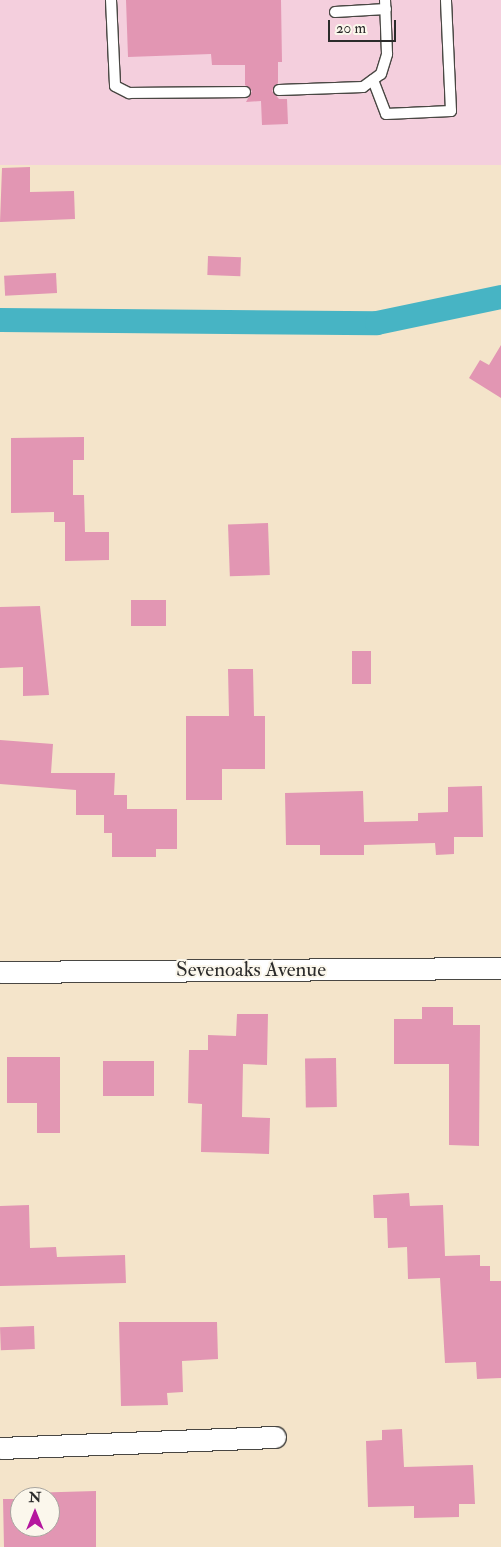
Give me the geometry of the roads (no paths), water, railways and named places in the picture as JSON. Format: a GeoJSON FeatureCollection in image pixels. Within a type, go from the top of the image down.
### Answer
{"type":"FeatureCollection","features":[{"type":"Feature","properties":{"kind":"street","name":"Sevenoaks Avenue"},"geometry":{"type":"LineString","coordinates":[[0,972],[501,968]]}},
{"type":"Feature","properties":{"kind":"street"},"geometry":{"type":"LineString","coordinates":[[0,1448],[275,1438]]}},
{"type":"Feature","properties":{"kind":"lane"},"geometry":{"type":"LineString","coordinates":[[111,0],[116,86],[129,93],[246,92]]}},
{"type":"Feature","properties":{"kind":"lane"},"geometry":{"type":"LineString","coordinates":[[373,80],[386,114],[451,111],[446,0]]}},
{"type":"Feature","properties":{"kind":"lane"},"geometry":{"type":"LineString","coordinates":[[279,90],[363,87],[381,74],[387,54],[386,8],[336,12]]}},
{"type":"Feature","properties":{"kind":"waterway"},"geometry":{"type":"LineString","coordinates":[[0,320],[377,323],[501,297]]}}]}
